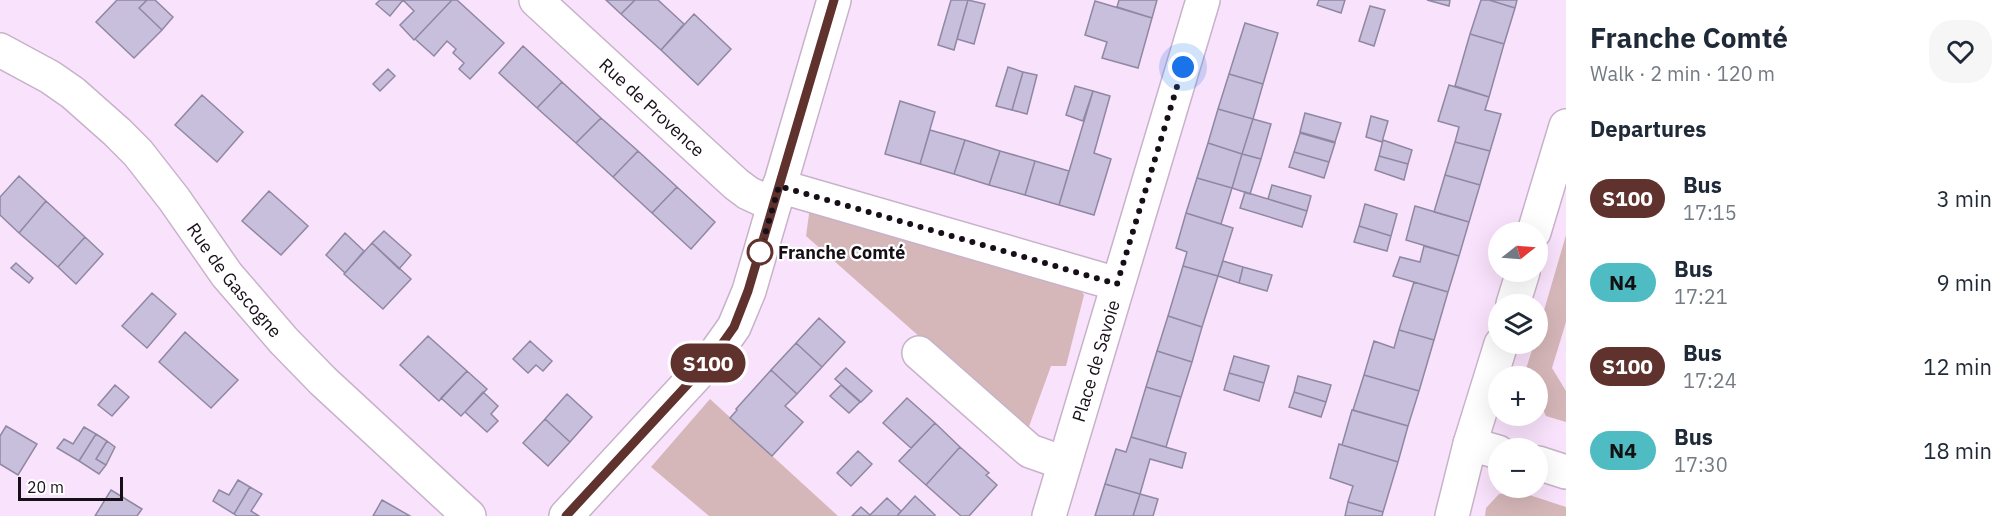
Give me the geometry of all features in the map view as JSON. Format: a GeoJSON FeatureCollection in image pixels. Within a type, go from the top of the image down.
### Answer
{"type":"FeatureCollection","features":[{"type":"Feature","properties":{"kind":"street","name":"Rue de Provence"},"geometry":{"type":"LineString","coordinates":[[536,0],[736,184],[748,193],[777,195]]}},
{"type":"Feature","properties":{"kind":"street"},"geometry":{"type":"LineString","coordinates":[[566,516],[723,344],[742,310],[834,0]]}},
{"type":"Feature","properties":{"kind":"street"},"geometry":{"type":"LineString","coordinates":[[1117,284],[1203,0]]}},
{"type":"Feature","properties":{"kind":"street","name":"Rue de Gascogne"},"geometry":{"type":"LineString","coordinates":[[0,50],[65,87],[117,132],[138,153],[174,199],[227,275],[284,341],[323,381],[469,516]]}},
{"type":"Feature","properties":{"kind":"street"},"geometry":{"type":"LineString","coordinates":[[1537,222],[1566,126]]}},
{"type":"Feature","properties":{"kind":"street","name":"Place de Savoie"},"geometry":{"type":"LineString","coordinates":[[777,195],[1117,284],[1049,516]]}},
{"type":"Feature","properties":{"kind":"street"},"geometry":{"type":"LineString","coordinates":[[919,353],[1030,451],[1064,463]]}},
{"type":"Feature","properties":{"kind":"street"},"geometry":{"type":"LineString","coordinates":[[1452,516],[1484,448],[1499,354]]}},
{"type":"Feature","properties":{"kind":"street"},"geometry":{"type":"LineString","coordinates":[[1548,467],[1566,472]]}},
{"type":"Feature","properties":{"kind":"shaded area"},"geometry":{"type":"Polygon","coordinates":[[[810,207],[1075,283],[1084,295],[1066,366],[1051,366],[1027,432],[806,236],[810,207]]]}},
{"type":"Feature","properties":{"kind":"shaded area"},"geometry":{"type":"Polygon","coordinates":[[[1566,235],[1566,322],[1552,368],[1566,391],[1566,422],[1548,417],[1548,366],[1527,366],[1531,354],[1548,354],[1548,297],[1566,235]]]}},
{"type":"Feature","properties":{"kind":"shaded area"},"geometry":{"type":"Polygon","coordinates":[[[710,399],[838,516],[709,516],[651,467],[710,399]]]}},
{"type":"Feature","properties":{"kind":"shaded area"},"geometry":{"type":"Polygon","coordinates":[[[1495,498],[1538,498],[1566,507],[1566,516],[1485,516],[1486,508],[1495,498]]]}},
{"type":"Feature","properties":{"kind":"building"},"geometry":{"type":"Polygon","coordinates":[[[117,0],[147,0],[139,8],[162,30],[134,58],[96,22],[117,0]]]}},
{"type":"Feature","properties":{"kind":"building"},"geometry":{"type":"Polygon","coordinates":[[[147,0],[155,0],[173,17],[162,30],[139,8],[147,0]]]}},
{"type":"Feature","properties":{"kind":"building"},"geometry":{"type":"Polygon","coordinates":[[[380,0],[403,0],[390,16],[376,4],[380,0]]]}},
{"type":"Feature","properties":{"kind":"building"},"geometry":{"type":"Polygon","coordinates":[[[403,0],[452,0],[414,40],[400,25],[414,11],[403,0]]]}},
{"type":"Feature","properties":{"kind":"building"},"geometry":{"type":"Polygon","coordinates":[[[452,0],[457,0],[504,43],[470,79],[459,69],[464,63],[453,53],[456,49],[447,41],[434,56],[415,39],[452,0]]]}},
{"type":"Feature","properties":{"kind":"building"},"geometry":{"type":"Polygon","coordinates":[[[606,0],[635,0],[621,14],[606,0]]]}},
{"type":"Feature","properties":{"kind":"building"},"geometry":{"type":"Polygon","coordinates":[[[635,0],[658,0],[684,24],[661,50],[621,14],[635,0]]]}},
{"type":"Feature","properties":{"kind":"building"},"geometry":{"type":"Polygon","coordinates":[[[951,0],[968,0],[954,50],[938,45],[951,0]]]}},
{"type":"Feature","properties":{"kind":"building"},"geometry":{"type":"Polygon","coordinates":[[[968,0],[985,4],[974,44],[957,39],[968,0]]]}},
{"type":"Feature","properties":{"kind":"building"},"geometry":{"type":"Polygon","coordinates":[[[1119,0],[1157,0],[1152,18],[1117,7],[1119,0]]]}},
{"type":"Feature","properties":{"kind":"building"},"geometry":{"type":"Polygon","coordinates":[[[1319,0],[1345,0],[1341,13],[1317,5],[1319,0]]]}},
{"type":"Feature","properties":{"kind":"building"},"geometry":{"type":"Polygon","coordinates":[[[1427,0],[1450,0],[1449,6],[1427,0]]]}},
{"type":"Feature","properties":{"kind":"building"},"geometry":{"type":"Polygon","coordinates":[[[1481,0],[1489,0],[1515,8],[1504,44],[1470,34],[1481,0]]]}},
{"type":"Feature","properties":{"kind":"building"},"geometry":{"type":"Polygon","coordinates":[[[1489,0],[1517,0],[1515,8],[1489,0]]]}},
{"type":"Feature","properties":{"kind":"building"},"geometry":{"type":"Polygon","coordinates":[[[1095,1],[1152,18],[1138,68],[1102,58],[1107,42],[1085,35],[1095,1]]]}},
{"type":"Feature","properties":{"kind":"building"},"geometry":{"type":"Polygon","coordinates":[[[1370,6],[1385,10],[1374,46],[1359,41],[1370,6]]]}},
{"type":"Feature","properties":{"kind":"building"},"geometry":{"type":"Polygon","coordinates":[[[694,14],[731,49],[698,85],[661,50],[694,14]]]}},
{"type":"Feature","properties":{"kind":"building"},"geometry":{"type":"Polygon","coordinates":[[[1245,23],[1278,33],[1263,84],[1229,74],[1245,23]]]}},
{"type":"Feature","properties":{"kind":"building"},"geometry":{"type":"Polygon","coordinates":[[[1470,34],[1504,44],[1489,97],[1455,86],[1470,34]]]}},
{"type":"Feature","properties":{"kind":"building"},"geometry":{"type":"Polygon","coordinates":[[[523,46],[562,82],[537,108],[499,73],[523,46]]]}},
{"type":"Feature","properties":{"kind":"building"},"geometry":{"type":"Polygon","coordinates":[[[1008,67],[1023,72],[1012,110],[996,106],[1008,67]]]}},
{"type":"Feature","properties":{"kind":"building"},"geometry":{"type":"Polygon","coordinates":[[[388,69],[395,76],[380,91],[373,84],[388,69]]]}},
{"type":"Feature","properties":{"kind":"building"},"geometry":{"type":"Polygon","coordinates":[[[1023,72],[1037,75],[1027,114],[1012,110],[1023,72]]]}},
{"type":"Feature","properties":{"kind":"building"},"geometry":{"type":"Polygon","coordinates":[[[1229,74],[1263,84],[1253,119],[1218,109],[1229,74]]]}},
{"type":"Feature","properties":{"kind":"building"},"geometry":{"type":"Polygon","coordinates":[[[562,82],[601,118],[576,143],[537,108],[562,82]]]}},
{"type":"Feature","properties":{"kind":"building"},"geometry":{"type":"Polygon","coordinates":[[[1449,85],[1489,97],[1485,110],[1501,114],[1490,151],[1455,142],[1459,127],[1438,121],[1449,85]]]}},
{"type":"Feature","properties":{"kind":"building"},"geometry":{"type":"Polygon","coordinates":[[[1075,86],[1093,91],[1083,121],[1066,115],[1075,86]]]}},
{"type":"Feature","properties":{"kind":"building"},"geometry":{"type":"Polygon","coordinates":[[[1093,91],[1110,96],[1094,153],[1111,159],[1094,215],[1059,205],[1093,91]]]}},
{"type":"Feature","properties":{"kind":"building"},"geometry":{"type":"Polygon","coordinates":[[[202,95],[243,132],[217,162],[175,125],[202,95]]]}},
{"type":"Feature","properties":{"kind":"building"},"geometry":{"type":"Polygon","coordinates":[[[900,101],[935,112],[920,164],[885,154],[900,101]]]}},
{"type":"Feature","properties":{"kind":"building"},"geometry":{"type":"Polygon","coordinates":[[[1218,109],[1253,119],[1242,154],[1208,143],[1218,109]]]}},
{"type":"Feature","properties":{"kind":"building"},"geometry":{"type":"Polygon","coordinates":[[[1305,113],[1341,123],[1335,142],[1300,132],[1305,113]]]}},
{"type":"Feature","properties":{"kind":"building"},"geometry":{"type":"Polygon","coordinates":[[[1371,116],[1388,121],[1382,142],[1366,137],[1371,116]]]}},
{"type":"Feature","properties":{"kind":"building"},"geometry":{"type":"Polygon","coordinates":[[[601,118],[638,151],[613,177],[576,143],[601,118]]]}},
{"type":"Feature","properties":{"kind":"building"},"geometry":{"type":"Polygon","coordinates":[[[1253,119],[1271,124],[1261,159],[1242,154],[1253,119]]]}},
{"type":"Feature","properties":{"kind":"building"},"geometry":{"type":"Polygon","coordinates":[[[930,130],[965,140],[954,174],[920,164],[930,130]]]}},
{"type":"Feature","properties":{"kind":"building"},"geometry":{"type":"Polygon","coordinates":[[[1300,133],[1335,143],[1329,162],[1294,152],[1300,133]]]}},
{"type":"Feature","properties":{"kind":"building"},"geometry":{"type":"Polygon","coordinates":[[[965,140],[1000,151],[989,185],[954,174],[965,140]]]}},
{"type":"Feature","properties":{"kind":"building"},"geometry":{"type":"Polygon","coordinates":[[[1383,140],[1412,150],[1408,164],[1379,156],[1383,140]]]}},
{"type":"Feature","properties":{"kind":"building"},"geometry":{"type":"Polygon","coordinates":[[[1455,142],[1490,151],[1480,185],[1445,175],[1455,142]]]}},
{"type":"Feature","properties":{"kind":"building"},"geometry":{"type":"Polygon","coordinates":[[[1208,143],[1242,154],[1232,188],[1197,178],[1208,143]]]}},
{"type":"Feature","properties":{"kind":"building"},"geometry":{"type":"Polygon","coordinates":[[[638,151],[677,187],[652,213],[613,177],[638,151]]]}},
{"type":"Feature","properties":{"kind":"building"},"geometry":{"type":"Polygon","coordinates":[[[1000,151],[1035,161],[1025,195],[989,185],[1000,151]]]}},
{"type":"Feature","properties":{"kind":"building"},"geometry":{"type":"Polygon","coordinates":[[[1294,152],[1329,162],[1324,178],[1289,167],[1294,152]]]}},
{"type":"Feature","properties":{"kind":"building"},"geometry":{"type":"Polygon","coordinates":[[[1242,154],[1261,159],[1250,194],[1232,188],[1242,154]]]}},
{"type":"Feature","properties":{"kind":"building"},"geometry":{"type":"Polygon","coordinates":[[[1379,156],[1408,164],[1404,180],[1375,170],[1379,156]]]}},
{"type":"Feature","properties":{"kind":"building"},"geometry":{"type":"Polygon","coordinates":[[[1035,161],[1069,171],[1059,205],[1025,195],[1035,161]]]}},
{"type":"Feature","properties":{"kind":"building"},"geometry":{"type":"Polygon","coordinates":[[[1445,175],[1480,185],[1469,222],[1434,212],[1445,175]]]}},
{"type":"Feature","properties":{"kind":"building"},"geometry":{"type":"Polygon","coordinates":[[[19,176],[46,201],[19,233],[0,215],[0,197],[19,176]]]}},
{"type":"Feature","properties":{"kind":"building"},"geometry":{"type":"Polygon","coordinates":[[[1197,178],[1232,188],[1221,224],[1186,213],[1197,178]]]}},
{"type":"Feature","properties":{"kind":"building"},"geometry":{"type":"Polygon","coordinates":[[[1272,185],[1311,196],[1307,211],[1268,199],[1272,185]]]}},
{"type":"Feature","properties":{"kind":"building"},"geometry":{"type":"Polygon","coordinates":[[[677,187],[715,222],[691,249],[652,213],[677,187]]]}},
{"type":"Feature","properties":{"kind":"building"},"geometry":{"type":"Polygon","coordinates":[[[269,191],[308,226],[281,255],[242,221],[269,191]]]}},
{"type":"Feature","properties":{"kind":"building"},"geometry":{"type":"Polygon","coordinates":[[[1245,192],[1307,211],[1302,227],[1240,208],[1245,192]]]}},
{"type":"Feature","properties":{"kind":"building"},"geometry":{"type":"Polygon","coordinates":[[[46,201],[85,237],[58,267],[19,233],[46,201]]]}},
{"type":"Feature","properties":{"kind":"building"},"geometry":{"type":"Polygon","coordinates":[[[1365,204],[1397,214],[1391,236],[1359,226],[1365,204]]]}},
{"type":"Feature","properties":{"kind":"building"},"geometry":{"type":"Polygon","coordinates":[[[1415,206],[1469,222],[1459,256],[1406,240],[1415,206]]]}},
{"type":"Feature","properties":{"kind":"building"},"geometry":{"type":"Polygon","coordinates":[[[1186,213],[1233,228],[1218,276],[1183,266],[1187,252],[1176,248],[1186,213]]]}},
{"type":"Feature","properties":{"kind":"building"},"geometry":{"type":"Polygon","coordinates":[[[1359,226],[1391,236],[1387,251],[1354,242],[1359,226]]]}},
{"type":"Feature","properties":{"kind":"building"},"geometry":{"type":"Polygon","coordinates":[[[384,231],[411,255],[399,269],[372,243],[384,231]]]}},
{"type":"Feature","properties":{"kind":"building"},"geometry":{"type":"Polygon","coordinates":[[[345,233],[364,251],[345,273],[326,255],[345,233]]]}},
{"type":"Feature","properties":{"kind":"building"},"geometry":{"type":"Polygon","coordinates":[[[85,237],[103,254],[76,284],[58,267],[85,237]]]}},
{"type":"Feature","properties":{"kind":"building"},"geometry":{"type":"Polygon","coordinates":[[[372,243],[411,279],[383,309],[344,274],[372,243]]]}},
{"type":"Feature","properties":{"kind":"building"},"geometry":{"type":"Polygon","coordinates":[[[1424,246],[1459,256],[1448,292],[1393,276],[1400,257],[1420,262],[1424,246]]]}},
{"type":"Feature","properties":{"kind":"building"},"geometry":{"type":"Polygon","coordinates":[[[1223,261],[1243,267],[1239,283],[1218,276],[1223,261]]]}},
{"type":"Feature","properties":{"kind":"building"},"geometry":{"type":"Polygon","coordinates":[[[16,263],[33,278],[29,283],[11,268],[16,263]]]}},
{"type":"Feature","properties":{"kind":"building"},"geometry":{"type":"Polygon","coordinates":[[[1183,266],[1218,276],[1202,327],[1168,316],[1183,266]]]}},
{"type":"Feature","properties":{"kind":"building"},"geometry":{"type":"Polygon","coordinates":[[[1243,267],[1272,275],[1267,291],[1239,283],[1243,267]]]}},
{"type":"Feature","properties":{"kind":"building"},"geometry":{"type":"Polygon","coordinates":[[[1414,282],[1448,292],[1434,340],[1399,330],[1414,282]]]}},
{"type":"Feature","properties":{"kind":"building"},"geometry":{"type":"Polygon","coordinates":[[[152,293],[176,314],[147,348],[122,326],[152,293]]]}},
{"type":"Feature","properties":{"kind":"building"},"geometry":{"type":"Polygon","coordinates":[[[1168,316],[1202,327],[1192,362],[1157,351],[1168,316]]]}},
{"type":"Feature","properties":{"kind":"building"},"geometry":{"type":"Polygon","coordinates":[[[819,318],[845,342],[822,367],[796,343],[819,318]]]}},
{"type":"Feature","properties":{"kind":"building"},"geometry":{"type":"Polygon","coordinates":[[[1399,330],[1434,340],[1419,391],[1364,375],[1374,341],[1394,348],[1399,330]]]}},
{"type":"Feature","properties":{"kind":"building"},"geometry":{"type":"Polygon","coordinates":[[[185,332],[238,380],[211,408],[159,362],[185,332]]]}},
{"type":"Feature","properties":{"kind":"building"},"geometry":{"type":"Polygon","coordinates":[[[428,336],[467,371],[439,401],[400,365],[428,336]]]}},
{"type":"Feature","properties":{"kind":"building"},"geometry":{"type":"Polygon","coordinates":[[[530,341],[552,361],[543,371],[536,365],[528,373],[513,359],[530,341]]]}},
{"type":"Feature","properties":{"kind":"building"},"geometry":{"type":"Polygon","coordinates":[[[796,343],[822,367],[797,394],[771,370],[796,343]]]}},
{"type":"Feature","properties":{"kind":"building"},"geometry":{"type":"Polygon","coordinates":[[[1157,351],[1192,362],[1181,397],[1146,387],[1157,351]]]}},
{"type":"Feature","properties":{"kind":"building"},"geometry":{"type":"Polygon","coordinates":[[[1234,356],[1269,366],[1264,383],[1229,373],[1234,356]]]}},
{"type":"Feature","properties":{"kind":"building"},"geometry":{"type":"Polygon","coordinates":[[[846,368],[872,391],[861,402],[835,379],[846,368]]]}},
{"type":"Feature","properties":{"kind":"building"},"geometry":{"type":"Polygon","coordinates":[[[771,370],[797,394],[785,406],[803,422],[772,456],[730,418],[771,370]]]}},
{"type":"Feature","properties":{"kind":"building"},"geometry":{"type":"Polygon","coordinates":[[[467,371],[487,389],[461,416],[441,398],[467,371]]]}},
{"type":"Feature","properties":{"kind":"building"},"geometry":{"type":"Polygon","coordinates":[[[1229,373],[1264,383],[1259,401],[1224,390],[1229,373]]]}},
{"type":"Feature","properties":{"kind":"building"},"geometry":{"type":"Polygon","coordinates":[[[1364,375],[1419,391],[1408,426],[1353,410],[1364,375]]]}},
{"type":"Feature","properties":{"kind":"building"},"geometry":{"type":"Polygon","coordinates":[[[1298,376],[1331,385],[1326,402],[1294,392],[1298,376]]]}},
{"type":"Feature","properties":{"kind":"building"},"geometry":{"type":"Polygon","coordinates":[[[115,385],[129,397],[112,416],[98,405],[115,385]]]}},
{"type":"Feature","properties":{"kind":"building"},"geometry":{"type":"Polygon","coordinates":[[[841,385],[860,402],[849,413],[830,396],[841,385]]]}},
{"type":"Feature","properties":{"kind":"building"},"geometry":{"type":"Polygon","coordinates":[[[1146,387],[1181,397],[1166,447],[1131,437],[1146,387]]]}},
{"type":"Feature","properties":{"kind":"building"},"geometry":{"type":"Polygon","coordinates":[[[483,392],[498,406],[491,414],[498,421],[487,432],[465,412],[483,392]]]}},
{"type":"Feature","properties":{"kind":"building"},"geometry":{"type":"Polygon","coordinates":[[[1294,392],[1326,402],[1321,417],[1289,407],[1294,392]]]}},
{"type":"Feature","properties":{"kind":"building"},"geometry":{"type":"Polygon","coordinates":[[[567,394],[592,417],[570,442],[545,419],[567,394]]]}},
{"type":"Feature","properties":{"kind":"building"},"geometry":{"type":"Polygon","coordinates":[[[907,398],[935,423],[911,448],[883,423],[907,398]]]}},
{"type":"Feature","properties":{"kind":"building"},"geometry":{"type":"Polygon","coordinates":[[[1352,410],[1408,426],[1398,462],[1342,445],[1352,410]]]}},
{"type":"Feature","properties":{"kind":"building"},"geometry":{"type":"Polygon","coordinates":[[[545,419],[570,442],[548,466],[523,443],[545,419]]]}},
{"type":"Feature","properties":{"kind":"building"},"geometry":{"type":"Polygon","coordinates":[[[935,423],[960,447],[926,485],[899,461],[935,423]]]}},
{"type":"Feature","properties":{"kind":"building"},"geometry":{"type":"Polygon","coordinates":[[[6,426],[37,444],[18,475],[0,464],[0,436],[6,426]]]}},
{"type":"Feature","properties":{"kind":"building"},"geometry":{"type":"Polygon","coordinates":[[[84,427],[96,434],[79,461],[57,448],[64,439],[73,444],[84,427]]]}},
{"type":"Feature","properties":{"kind":"building"},"geometry":{"type":"Polygon","coordinates":[[[96,434],[107,441],[96,459],[106,465],[99,474],[79,461],[96,434]]]}},
{"type":"Feature","properties":{"kind":"building"},"geometry":{"type":"Polygon","coordinates":[[[1131,437],[1186,453],[1182,468],[1150,459],[1140,494],[1105,484],[1116,449],[1126,452],[1131,437]]]}},
{"type":"Feature","properties":{"kind":"building"},"geometry":{"type":"Polygon","coordinates":[[[107,441],[115,447],[106,465],[96,459],[107,441]]]}},
{"type":"Feature","properties":{"kind":"building"},"geometry":{"type":"Polygon","coordinates":[[[1339,444],[1398,462],[1383,512],[1348,502],[1353,486],[1330,478],[1339,444]]]}},
{"type":"Feature","properties":{"kind":"building"},"geometry":{"type":"Polygon","coordinates":[[[960,447],[989,473],[986,475],[997,485],[969,516],[961,516],[926,485],[960,447]]]}},
{"type":"Feature","properties":{"kind":"building"},"geometry":{"type":"Polygon","coordinates":[[[858,451],[872,464],[851,486],[837,473],[858,451]]]}},
{"type":"Feature","properties":{"kind":"building"},"geometry":{"type":"Polygon","coordinates":[[[238,480],[250,487],[234,514],[213,501],[219,490],[229,495],[238,480]]]}},
{"type":"Feature","properties":{"kind":"building"},"geometry":{"type":"Polygon","coordinates":[[[1105,484],[1140,494],[1133,516],[1095,516],[1105,484]]]}},
{"type":"Feature","properties":{"kind":"building"},"geometry":{"type":"Polygon","coordinates":[[[250,487],[262,494],[251,511],[259,516],[237,516],[234,514],[250,487]]]}},
{"type":"Feature","properties":{"kind":"building"},"geometry":{"type":"Polygon","coordinates":[[[111,490],[142,509],[137,516],[95,516],[111,490]]]}},
{"type":"Feature","properties":{"kind":"building"},"geometry":{"type":"Polygon","coordinates":[[[1140,494],[1158,499],[1153,516],[1133,516],[1140,494]]]}},
{"type":"Feature","properties":{"kind":"building"},"geometry":{"type":"Polygon","coordinates":[[[915,496],[935,515],[934,516],[897,516],[915,496]]]}},
{"type":"Feature","properties":{"kind":"building"},"geometry":{"type":"Polygon","coordinates":[[[887,498],[901,511],[897,516],[852,516],[861,507],[870,515],[887,498]]]}},
{"type":"Feature","properties":{"kind":"building"},"geometry":{"type":"Polygon","coordinates":[[[382,500],[410,516],[373,516],[382,500]]]}},
{"type":"Feature","properties":{"kind":"building"},"geometry":{"type":"Polygon","coordinates":[[[1348,502],[1383,512],[1382,516],[1345,516],[1348,502]]]}},
{"type":"Feature","properties":{"kind":"bus line","name":"S100"},"geometry":{"type":"LineString","coordinates":[[566,516],[712,358],[734,327],[748,291],[834,0]]}},
{"type":"Feature","properties":{"kind":"place","name":"Franche Comté"},"geometry":{"type":"Point","coordinates":[760,252]}},
{"type":"Feature","properties":{"kind":"route"},"geometry":{"type":"LineString","coordinates":[[760,252],[779,186],[1117,284],[1183,67]]}}]}
